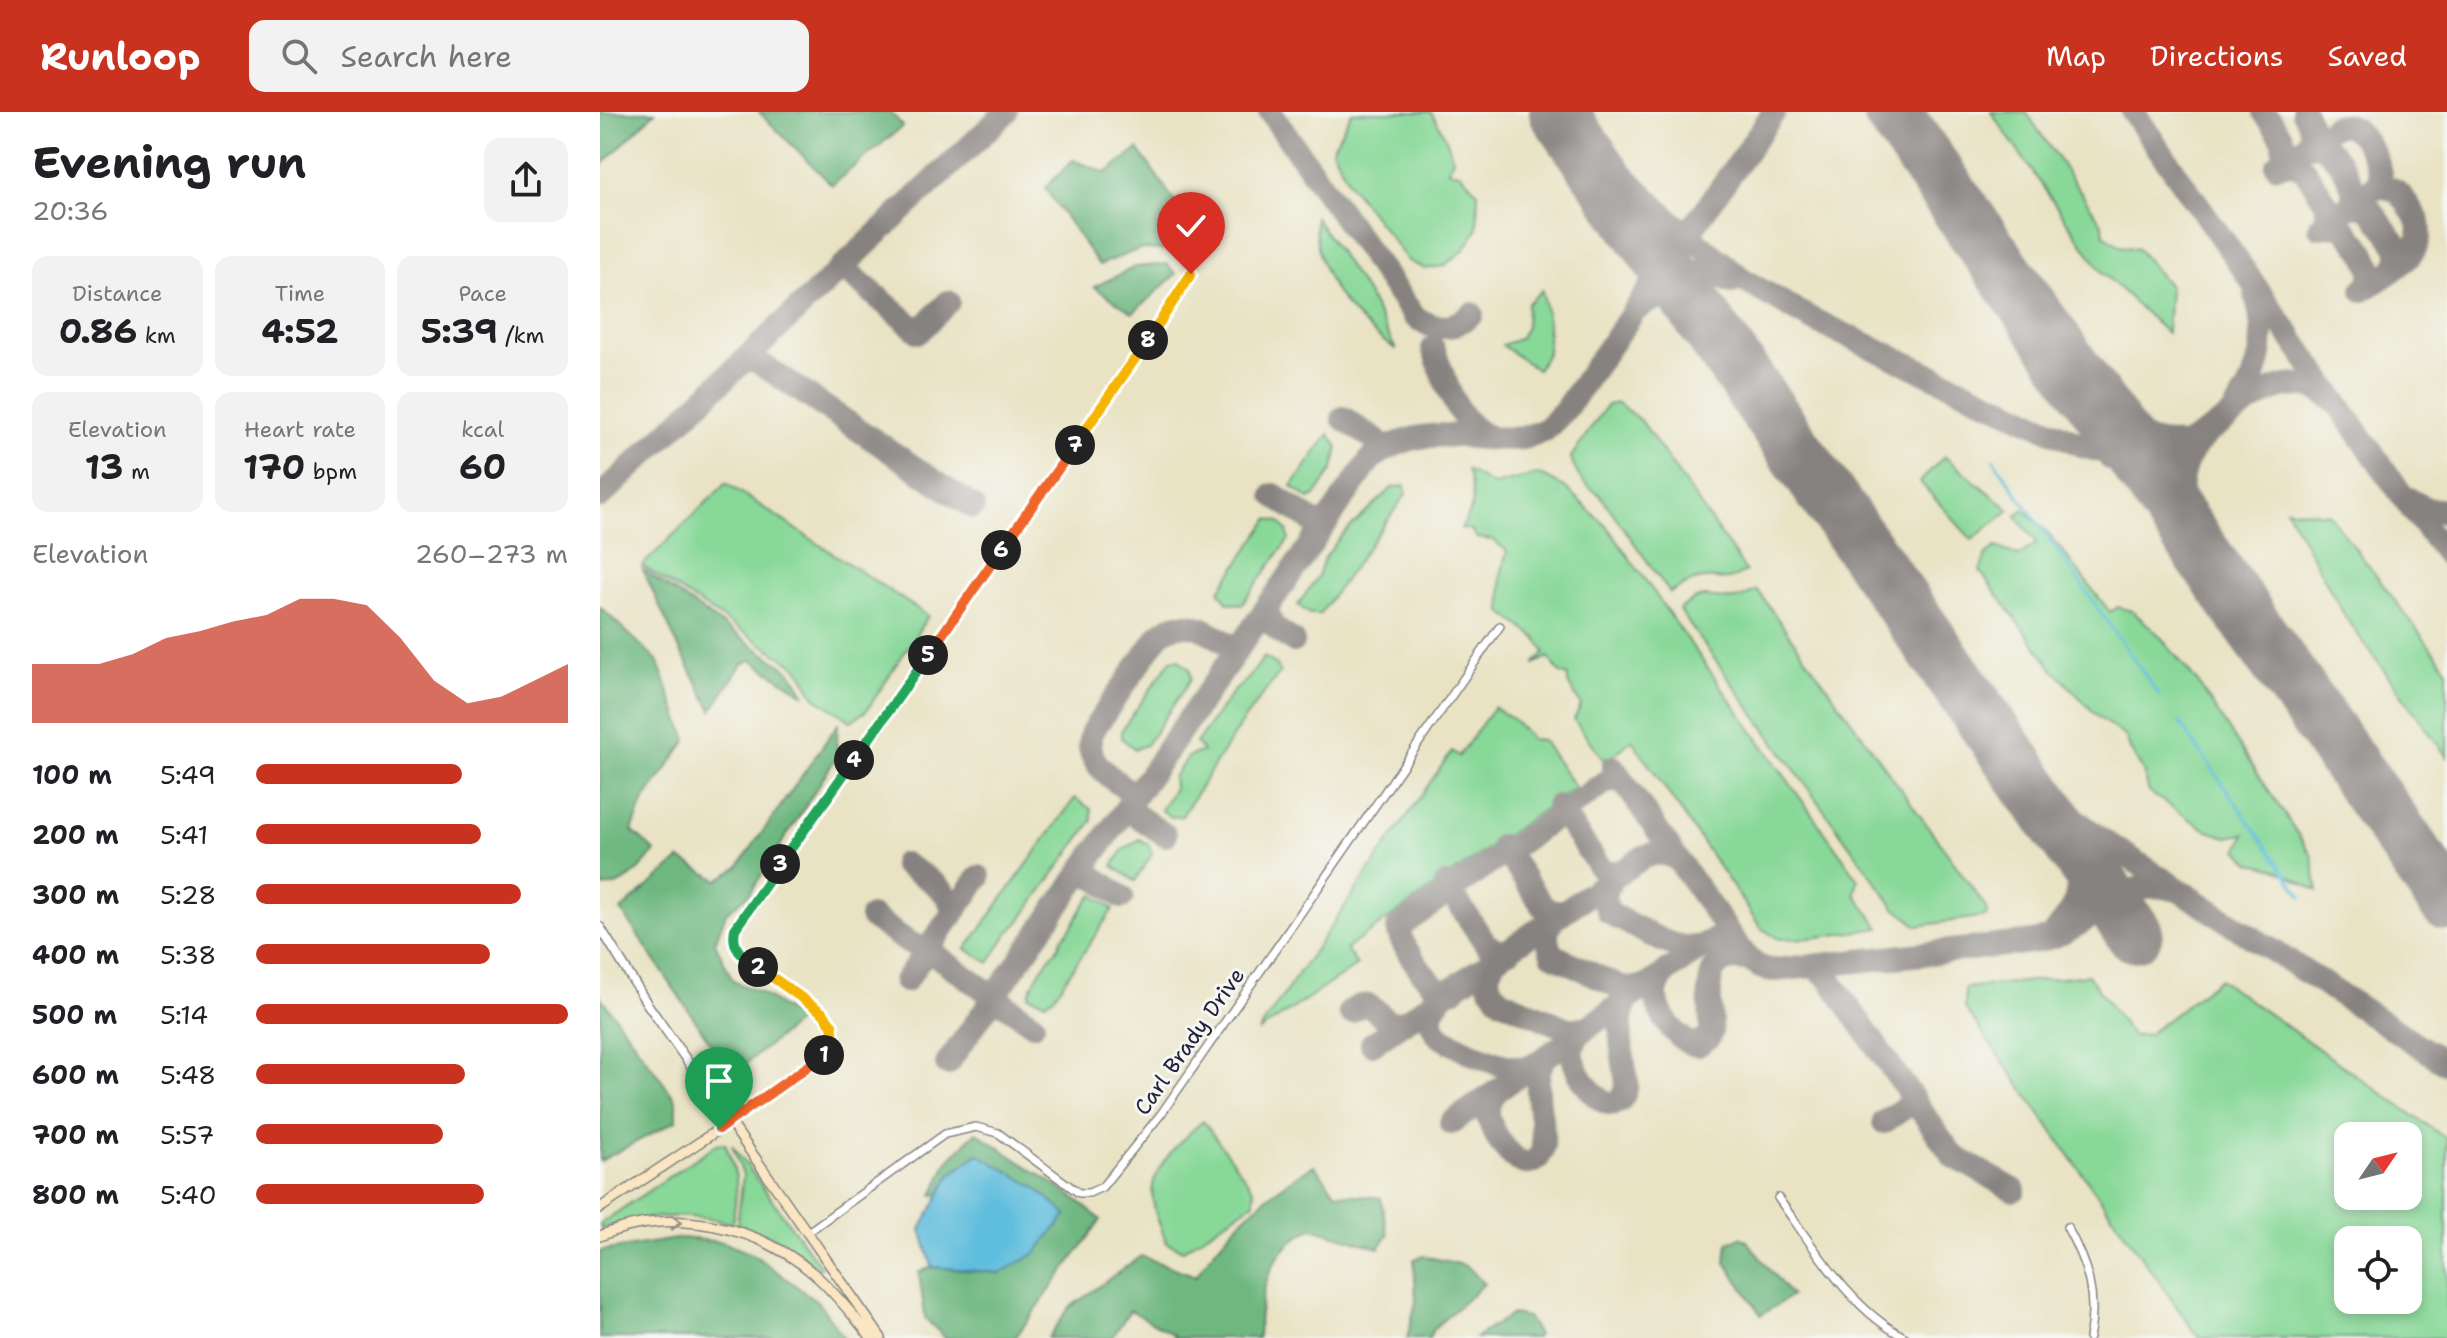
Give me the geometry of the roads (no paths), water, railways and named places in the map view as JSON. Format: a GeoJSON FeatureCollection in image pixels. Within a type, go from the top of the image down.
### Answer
{"type":"FeatureCollection","features":[{"type":"Feature","properties":{"kind":"main road"},"geometry":{"type":"LineString","coordinates":[[600,1208],[730,1122],[881,1338]]}},
{"type":"Feature","properties":{"kind":"main road"},"geometry":{"type":"LineString","coordinates":[[600,1236],[668,1222],[695,1222],[745,1233],[769,1244],[812,1272],[835,1293],[872,1338]]}},
{"type":"Feature","properties":{"kind":"street"},"geometry":{"type":"LineString","coordinates":[[600,927],[646,1002],[730,1122],[821,1058],[834,1038],[832,1025],[823,1013],[742,956],[735,948],[735,929],[1133,363],[1191,274]]}},
{"type":"Feature","properties":{"kind":"street","name":"Carl Brady Drive"},"geometry":{"type":"LineString","coordinates":[[808,1232],[945,1134],[976,1127],[998,1133],[1079,1193],[1089,1193],[1102,1187],[1161,1114],[1500,626]]}},
{"type":"Feature","properties":{"kind":"street"},"geometry":{"type":"LineString","coordinates":[[1778,1198],[1854,1300],[1881,1325],[1906,1338]]}},
{"type":"Feature","properties":{"kind":"street"},"geometry":{"type":"LineString","coordinates":[[2067,1227],[2080,1250],[2090,1281],[2094,1311],[2089,1338]]}},
{"type":"Feature","properties":{"kind":"water"},"geometry":{"type":"Polygon","coordinates":[[[978,1154],[1035,1187],[1067,1215],[1036,1253],[1000,1273],[932,1267],[921,1229],[951,1174],[978,1154]]]}},
{"type":"Feature","properties":{"kind":"waterway"},"geometry":{"type":"LineString","coordinates":[[1993,459],[2159,695]]}},
{"type":"Feature","properties":{"kind":"waterway"},"geometry":{"type":"LineString","coordinates":[[2179,722],[2302,897]]}}]}
